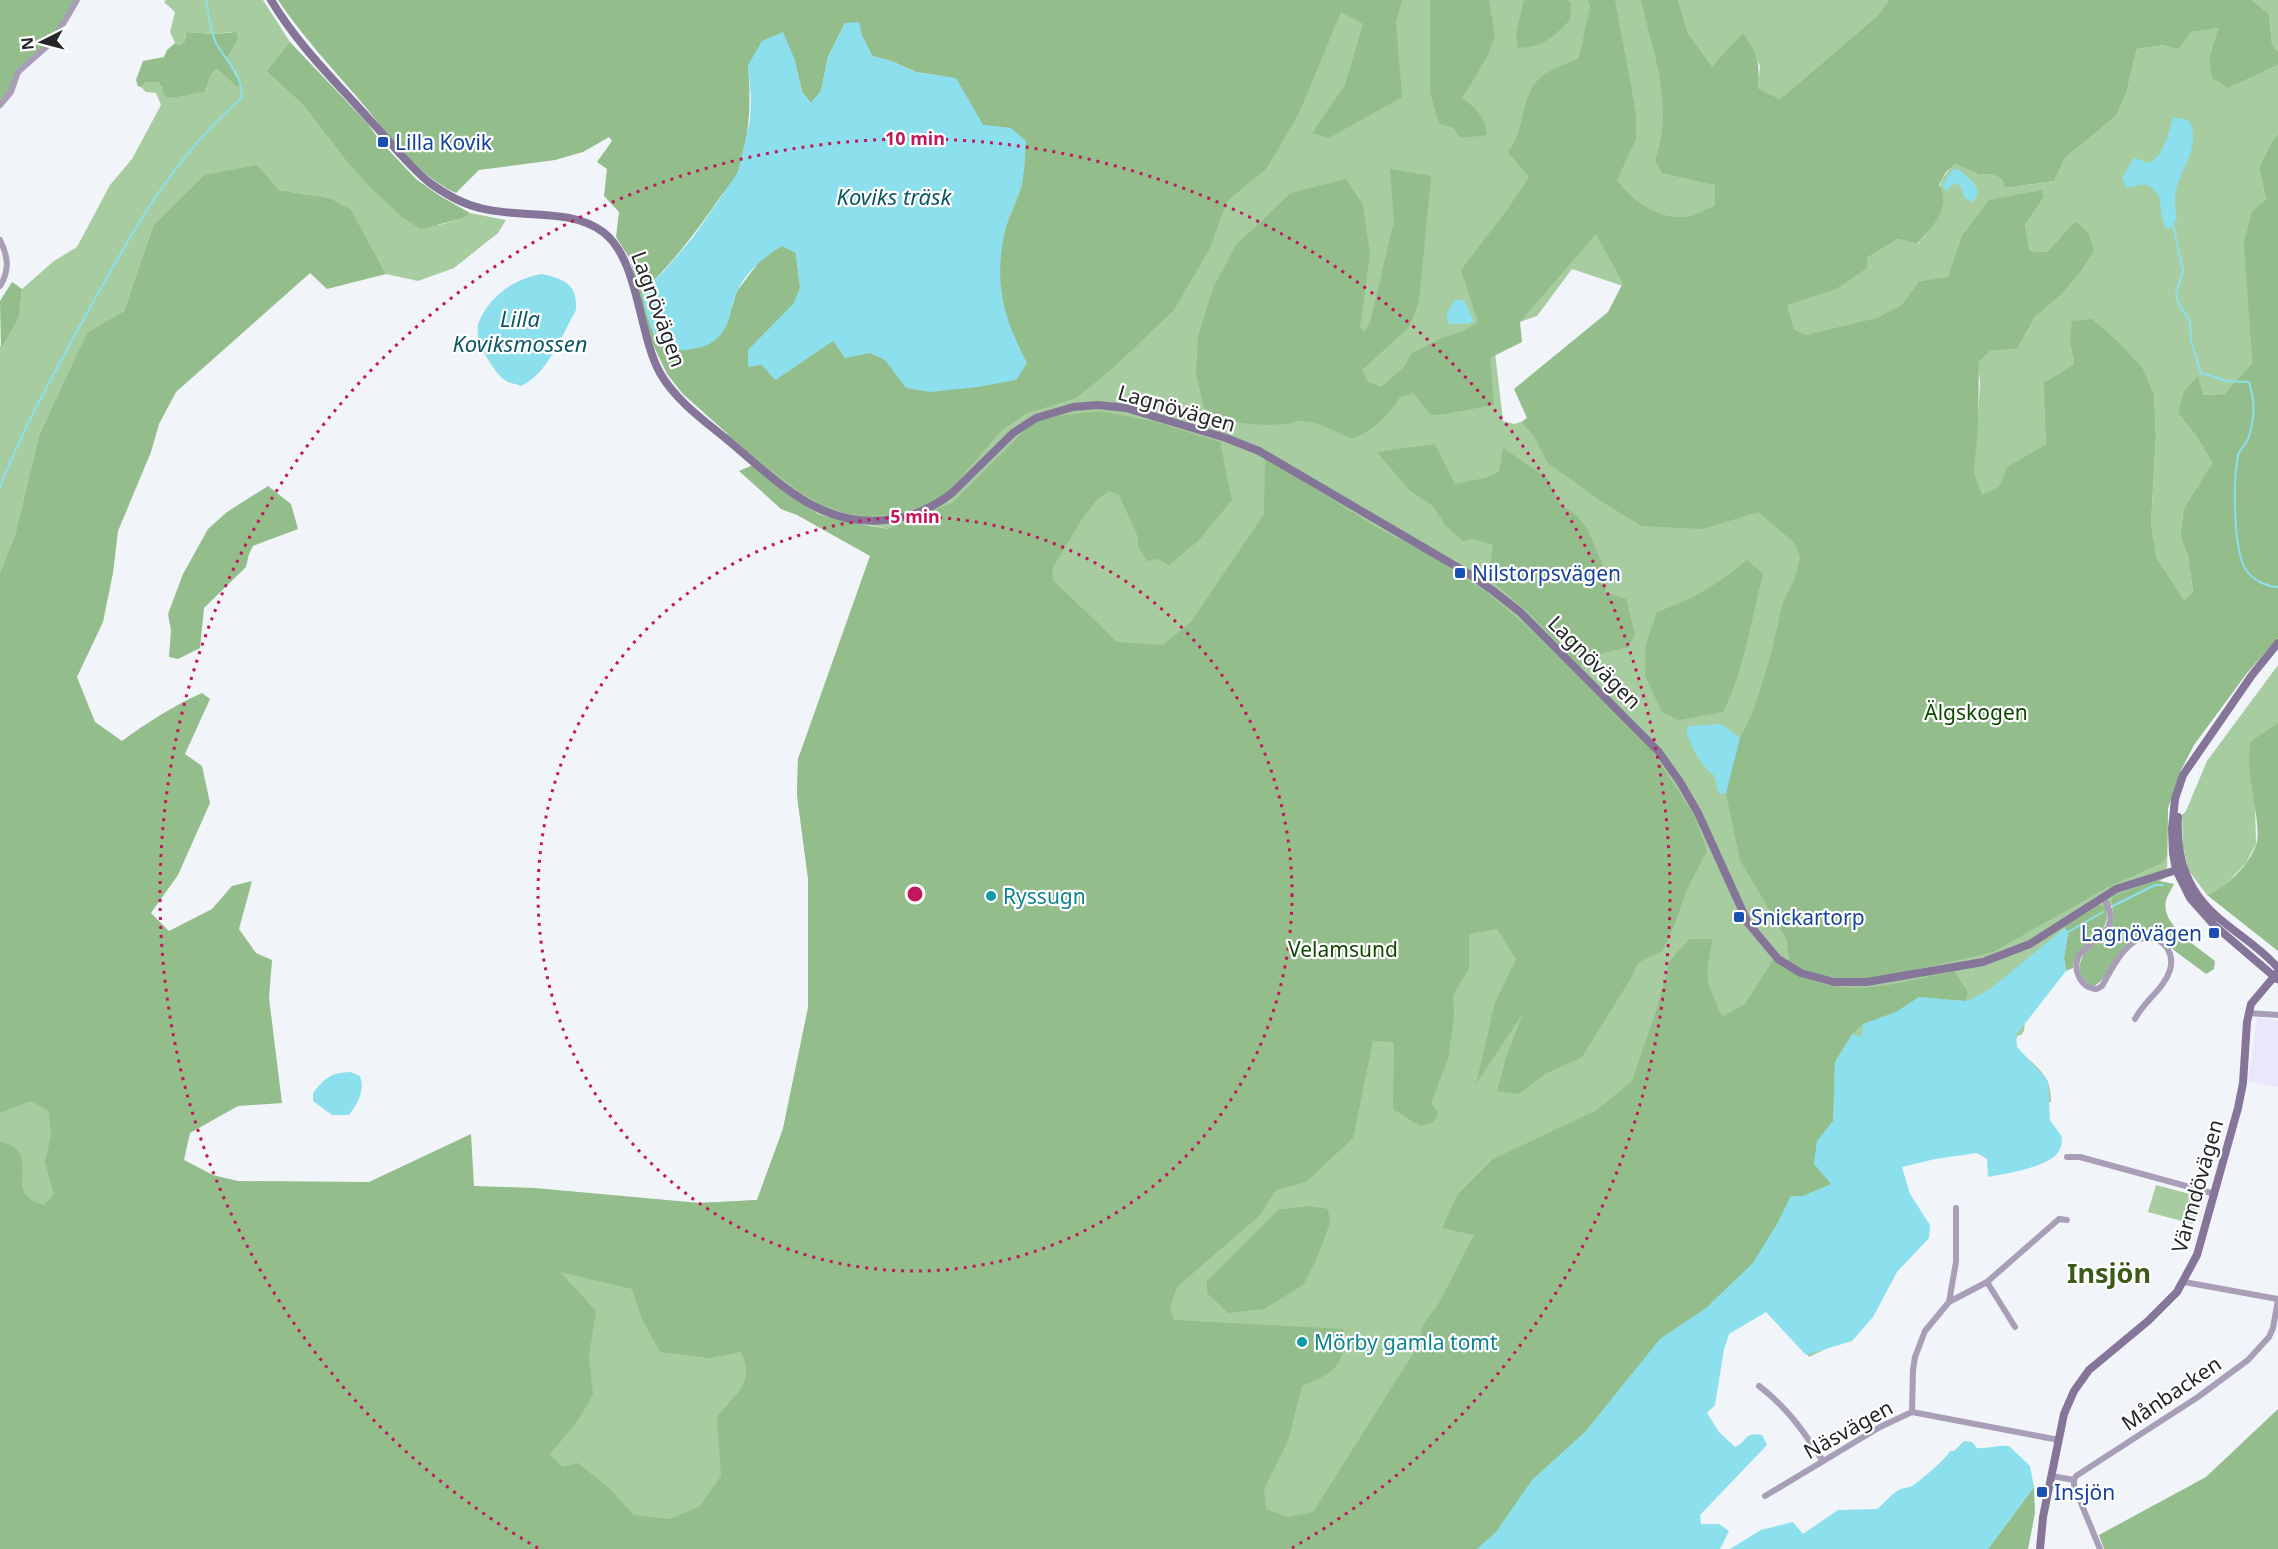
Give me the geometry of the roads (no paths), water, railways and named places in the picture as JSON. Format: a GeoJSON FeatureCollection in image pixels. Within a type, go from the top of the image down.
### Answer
{"type":"FeatureCollection","features":[{"type":"Feature","properties":{"kind":"street"},"geometry":{"type":"LineString","coordinates":[[0,105],[11,93],[18,72],[53,42],[77,0]]}},
{"type":"Feature","properties":{"kind":"street","name":"Lagnövägen"},"geometry":{"type":"LineString","coordinates":[[271,0],[287,25],[316,61],[420,174],[441,191],[465,203],[502,213],[573,218],[588,224],[612,240],[626,263],[643,330],[657,366],[668,384],[701,418],[741,452],[798,496],[820,509],[864,521],[890,520],[906,516],[942,501],[1013,433],[1036,418],[1054,411],[1107,406],[1144,412],[1226,438],[1277,460],[1469,574],[1520,612],[1658,751],[1698,813],[1748,923],[1778,959],[1801,973],[1834,982],[1868,982],[1983,962],[2030,944],[2103,896],[2134,882],[2179,869]]}},
{"type":"Feature","properties":{"kind":"street"},"geometry":{"type":"LineString","coordinates":[[0,240],[7,263],[7,272],[0,286]]}},
{"type":"Feature","properties":{"kind":"street"},"geometry":{"type":"LineString","coordinates":[[2277,974],[2270,958],[2219,919],[2179,869],[2178,829],[2179,811],[2188,769],[2246,683],[2278,643]]}},
{"type":"Feature","properties":{"kind":"street"},"geometry":{"type":"LineString","coordinates":[[2103,896],[2110,912],[2111,923],[2079,955],[2077,960],[2079,976],[2087,986],[2097,988],[2102,986],[2119,957],[2137,940],[2149,938],[2160,941],[2170,950],[2168,977],[2135,1019]]}},
{"type":"Feature","properties":{"kind":"street","name":"Värmdövägen"},"geometry":{"type":"LineString","coordinates":[[2040,1549],[2043,1517],[2067,1406],[2095,1364],[2148,1321],[2177,1292],[2197,1255],[2243,1083],[2248,1012],[2254,999],[2277,974]]}},
{"type":"Feature","properties":{"kind":"street"},"geometry":{"type":"LineString","coordinates":[[2248,1012],[2278,1015]]}},
{"type":"Feature","properties":{"kind":"street"},"geometry":{"type":"LineString","coordinates":[[2067,1157],[2080,1157],[2215,1194]]}},
{"type":"Feature","properties":{"kind":"street"},"geometry":{"type":"LineString","coordinates":[[1948,1302],[1956,1262],[1956,1208]]}},
{"type":"Feature","properties":{"kind":"street"},"geometry":{"type":"LineString","coordinates":[[1912,1412],[1915,1357],[1925,1331],[1948,1302],[1987,1282],[2059,1219],[2067,1220]]}},
{"type":"Feature","properties":{"kind":"street"},"geometry":{"type":"LineString","coordinates":[[1987,1282],[2015,1327]]}},
{"type":"Feature","properties":{"kind":"street"},"geometry":{"type":"LineString","coordinates":[[2184,1282],[2278,1299]]}},
{"type":"Feature","properties":{"kind":"street","name":"Månbacken"},"geometry":{"type":"LineString","coordinates":[[2074,1480],[2076,1476],[2198,1397],[2248,1360],[2273,1328],[2278,1299]]}},
{"type":"Feature","properties":{"kind":"street"},"geometry":{"type":"LineString","coordinates":[[1759,1386],[1776,1399],[1796,1420],[1823,1461]]}},
{"type":"Feature","properties":{"kind":"street","name":"Näsvägen"},"geometry":{"type":"LineString","coordinates":[[1765,1496],[1899,1417],[1912,1412],[2059,1440]]}},
{"type":"Feature","properties":{"kind":"street"},"geometry":{"type":"LineString","coordinates":[[2052,1476],[2074,1480],[2074,1486],[2100,1549]]}},
{"type":"Feature","properties":{"kind":"water","name":"Koviks träsk"},"geometry":{"type":"Polygon","coordinates":[[[859,22],[862,36],[872,56],[916,72],[956,78],[983,125],[1011,128],[1026,141],[1023,178],[1006,228],[1000,270],[1007,316],[1027,363],[1016,380],[930,392],[906,388],[885,360],[870,353],[845,358],[833,341],[775,380],[762,365],[748,367],[748,350],[794,303],[800,288],[796,253],[782,246],[762,260],[745,278],[735,296],[727,324],[722,333],[710,344],[694,349],[667,351],[664,346],[657,343],[646,312],[642,292],[664,271],[694,236],[738,172],[750,120],[751,97],[748,65],[762,41],[783,32],[794,58],[802,92],[811,103],[821,91],[828,57],[845,23],[859,22]]]}},
{"type":"Feature","properties":{"kind":"water"},"geometry":{"type":"Polygon","coordinates":[[[2173,117],[2189,120],[2193,139],[2192,148],[2175,194],[2177,219],[2171,228],[2166,228],[2156,192],[2146,185],[2126,187],[2122,178],[2134,158],[2150,163],[2155,160],[2168,136],[2173,117]]]}},
{"type":"Feature","properties":{"kind":"water"},"geometry":{"type":"Polygon","coordinates":[[[1953,169],[1957,169],[1966,176],[1977,188],[1978,192],[1972,202],[1964,197],[1960,185],[1953,184],[1946,191],[1942,185],[1953,169]]]}},
{"type":"Feature","properties":{"kind":"water","name":"Lilla Koviksmossen"},"geometry":{"type":"Polygon","coordinates":[[[542,274],[568,284],[575,294],[576,310],[560,341],[539,373],[521,386],[505,380],[495,370],[482,348],[478,337],[478,327],[489,304],[496,296],[513,284],[542,274]]]}},
{"type":"Feature","properties":{"kind":"water"},"geometry":{"type":"Polygon","coordinates":[[[1455,300],[1464,300],[1474,321],[1449,324],[1446,315],[1455,300]]]}},
{"type":"Feature","properties":{"kind":"water"},"geometry":{"type":"Polygon","coordinates":[[[1721,724],[1740,738],[1726,793],[1719,794],[1714,775],[1697,755],[1686,730],[1689,726],[1721,724]]]}},
{"type":"Feature","properties":{"kind":"water"},"geometry":{"type":"Polygon","coordinates":[[[2065,928],[2068,932],[2064,958],[2066,971],[2016,1035],[2017,1047],[2048,1081],[2050,1120],[2062,1137],[2059,1151],[2054,1157],[2037,1165],[2016,1172],[1988,1177],[1987,1159],[1977,1153],[1935,1159],[1902,1167],[1910,1194],[1930,1225],[1929,1238],[1897,1272],[1873,1317],[1852,1341],[1806,1355],[1766,1312],[1729,1334],[1724,1349],[1715,1405],[1707,1413],[1719,1432],[1735,1447],[1752,1434],[1762,1435],[1767,1445],[1700,1515],[1701,1524],[1719,1524],[1729,1531],[1720,1549],[1477,1549],[1496,1532],[1532,1480],[1585,1432],[1660,1339],[1706,1308],[1753,1263],[1791,1196],[1803,1196],[1831,1184],[1814,1164],[1817,1141],[1833,1121],[1835,1062],[1852,1034],[1862,1037],[1863,1024],[1896,1012],[1919,997],[1965,1001],[1974,998],[1990,989],[2065,928]]]}},
{"type":"Feature","properties":{"kind":"water"},"geometry":{"type":"Polygon","coordinates":[[[351,1072],[360,1076],[362,1087],[358,1101],[349,1115],[332,1115],[313,1101],[313,1093],[325,1080],[338,1073],[351,1072]]]}},
{"type":"Feature","properties":{"kind":"water","name":"Insjön"},"geometry":{"type":"Polygon","coordinates":[[[1964,1441],[1972,1442],[1977,1448],[2009,1446],[2030,1466],[2034,1487],[1988,1549],[1730,1549],[1761,1530],[1793,1522],[1803,1534],[1838,1510],[1877,1509],[1900,1489],[1912,1486],[1921,1480],[1950,1451],[1954,1451],[1964,1441]]]}},
{"type":"Feature","properties":{"kind":"waterway"},"geometry":{"type":"LineString","coordinates":[[0,487],[38,404],[98,294],[151,204],[193,148],[241,99],[237,76],[214,38],[206,0]]}},
{"type":"Feature","properties":{"kind":"waterway"},"geometry":{"type":"LineString","coordinates":[[2173,225],[2183,271],[2176,294],[2190,322],[2191,341],[2201,373],[2227,381],[2249,382],[2252,392],[2253,418],[2249,437],[2239,454],[2236,467],[2236,532],[2242,560],[2249,574],[2260,582],[2278,587]]}},
{"type":"Feature","properties":{"kind":"waterway"},"geometry":{"type":"LineString","coordinates":[[2113,906],[2155,885],[2163,885]]}},
{"type":"Feature","properties":{"kind":"waterway"},"geometry":{"type":"LineString","coordinates":[[2068,932],[2103,912]]}},
{"type":"Feature","properties":{"kind":"place","name":"Lilla Kovik"},"geometry":{"type":"Point","coordinates":[383,142]}},
{"type":"Feature","properties":{"kind":"place","name":"Nilstorpsvägen"},"geometry":{"type":"Point","coordinates":[1460,573]}},
{"type":"Feature","properties":{"kind":"place","name":"Ryssugn"},"geometry":{"type":"Point","coordinates":[991,896]}},
{"type":"Feature","properties":{"kind":"place","name":"Snickartorp"},"geometry":{"type":"Point","coordinates":[1739,917]}},
{"type":"Feature","properties":{"kind":"place","name":"Lagnövägen"},"geometry":{"type":"Point","coordinates":[2214,933]}},
{"type":"Feature","properties":{"kind":"place","name":"Mörby gamla tomt"},"geometry":{"type":"Point","coordinates":[1302,1342]}},
{"type":"Feature","properties":{"kind":"place","name":"Insjön"},"geometry":{"type":"Point","coordinates":[2042,1492]}},
{"type":"Feature","properties":{"kind":"district","name":"Insjön"},"geometry":{"type":"Point","coordinates":[2109,1272]}},
{"type":"Feature","properties":{"kind":"park label","name":"Älgskogen"},"geometry":{"type":"Point","coordinates":[1976,712]}},
{"type":"Feature","properties":{"kind":"park label","name":"Velamsund"},"geometry":{"type":"Point","coordinates":[1343,949]}}]}
